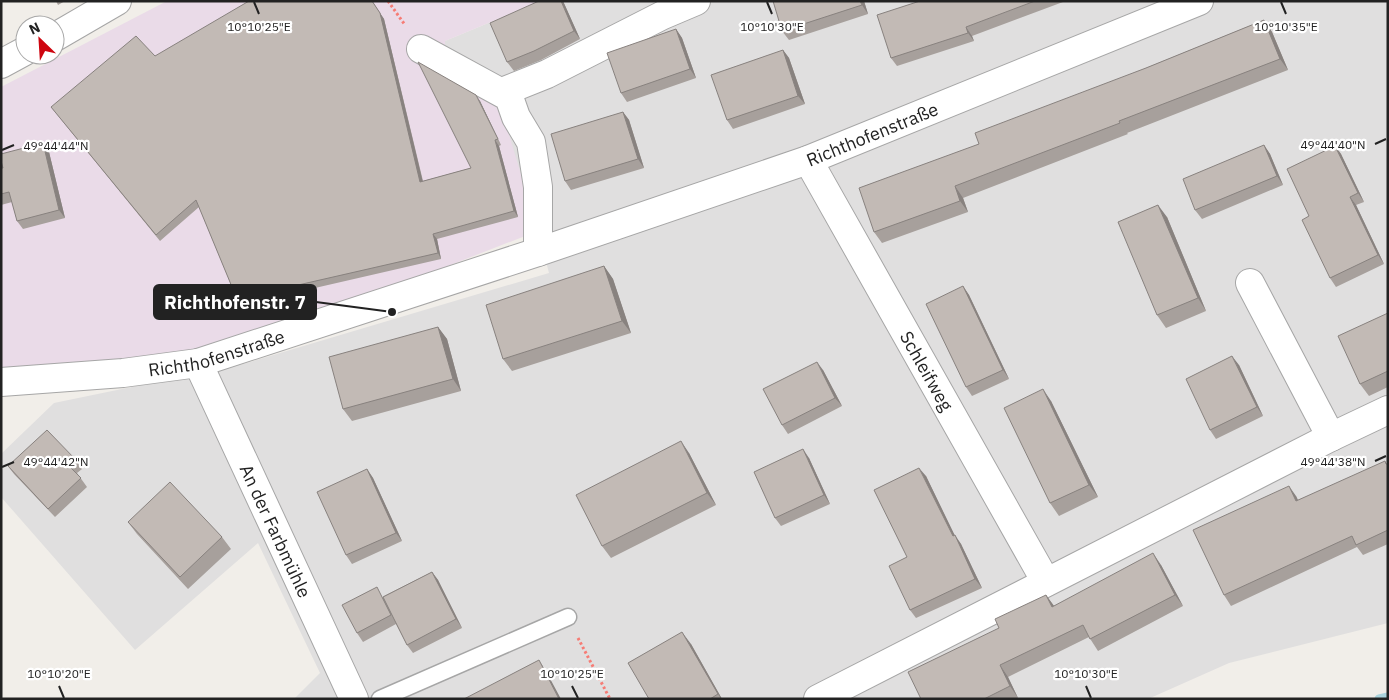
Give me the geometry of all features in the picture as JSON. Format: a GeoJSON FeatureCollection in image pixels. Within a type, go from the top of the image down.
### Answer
{"type":"FeatureCollection","features":[{"type":"Feature","properties":{"kind":"street"},"geometry":{"type":"LineString","coordinates":[[65,31],[117,1]]}},
{"type":"Feature","properties":{"kind":"street"},"geometry":{"type":"LineString","coordinates":[[502,92],[547,74],[696,1]]}},
{"type":"Feature","properties":{"kind":"street","name":"Richthofenstraße"},"geometry":{"type":"LineString","coordinates":[[1,382],[123,373],[198,363],[538,252],[808,160],[1199,1]]}},
{"type":"Feature","properties":{"kind":"street"},"geometry":{"type":"LineString","coordinates":[[421,48],[510,97],[516,116],[531,142],[538,187],[538,252]]}},
{"type":"Feature","properties":{"kind":"street"},"geometry":{"type":"LineString","coordinates":[[1,64],[15,56]]}},
{"type":"Feature","properties":{"kind":"street","name":"Schleifweg"},"geometry":{"type":"LineString","coordinates":[[808,160],[1046,582]]}},
{"type":"Feature","properties":{"kind":"street"},"geometry":{"type":"LineString","coordinates":[[1250,283],[1331,437]]}},
{"type":"Feature","properties":{"kind":"street","name":"An der Farbmühle"},"geometry":{"type":"LineString","coordinates":[[198,363],[354,699]]}},
{"type":"Feature","properties":{"kind":"street"},"geometry":{"type":"LineString","coordinates":[[818,699],[1331,437],[1388,410]]}},
{"type":"Feature","properties":{"kind":"lane"},"geometry":{"type":"LineString","coordinates":[[380,699],[568,617]]}},
{"type":"Feature","properties":{"kind":"path"},"geometry":{"type":"LineString","coordinates":[[568,617],[610,699]]}},
{"type":"Feature","properties":{"kind":"shaded area"},"geometry":{"type":"Polygon","coordinates":[[[167,1],[541,1],[445,41],[445,64],[498,98],[538,231],[198,363],[1,374],[1,87],[43,65],[65,65],[65,54],[167,1]]]}},
{"type":"Feature","properties":{"kind":"shaded area"},"geometry":{"type":"Polygon","coordinates":[[[541,1],[1388,1],[1388,623],[1229,663],[1148,699],[294,699],[320,673],[258,543],[135,650],[1,497],[1,454],[54,403],[243,364],[549,273],[538,231],[445,64],[445,41],[541,1]]]}},
{"type":"Feature","properties":{"kind":"building"},"geometry":{"type":"Polygon","coordinates":[[[249,1],[372,1],[380,13],[420,182],[471,168],[418,62],[476,95],[498,139],[495,140],[514,211],[433,234],[438,253],[237,299],[196,200],[156,235],[51,107],[136,36],[155,56],[249,1]]]}},
{"type":"Feature","properties":{"kind":"building"},"geometry":{"type":"Polygon","coordinates":[[[539,1],[561,1],[574,31],[507,62],[490,23],[539,1]]]}},
{"type":"Feature","properties":{"kind":"building"},"geometry":{"type":"Polygon","coordinates":[[[773,1],[860,1],[862,5],[782,31],[773,1]]]}},
{"type":"Feature","properties":{"kind":"building"},"geometry":{"type":"Polygon","coordinates":[[[920,1],[1035,1],[966,27],[968,33],[891,58],[877,15],[920,1]]]}},
{"type":"Feature","properties":{"kind":"building"},"geometry":{"type":"Polygon","coordinates":[[[1264,20],[1280,59],[955,186],[960,201],[874,232],[859,188],[979,144],[975,133],[1146,68],[1264,20]]]}},
{"type":"Feature","properties":{"kind":"building"},"geometry":{"type":"Polygon","coordinates":[[[676,29],[690,69],[621,93],[607,53],[676,29]]]}},
{"type":"Feature","properties":{"kind":"building"},"geometry":{"type":"Polygon","coordinates":[[[783,50],[798,96],[727,120],[711,75],[783,50]]]}},
{"type":"Feature","properties":{"kind":"building"},"geometry":{"type":"Polygon","coordinates":[[[623,112],[638,159],[565,181],[551,134],[623,112]]]}},
{"type":"Feature","properties":{"kind":"building"},"geometry":{"type":"Polygon","coordinates":[[[43,143],[59,210],[17,221],[9,192],[1,194],[1,168],[3,168],[1,154],[43,143]]]}},
{"type":"Feature","properties":{"kind":"building"},"geometry":{"type":"Polygon","coordinates":[[[1264,145],[1277,176],[1195,210],[1183,179],[1264,145]]]}},
{"type":"Feature","properties":{"kind":"building"},"geometry":{"type":"Polygon","coordinates":[[[1335,146],[1358,193],[1350,197],[1378,255],[1330,278],[1302,220],[1309,216],[1287,169],[1335,146]]]}},
{"type":"Feature","properties":{"kind":"building"},"geometry":{"type":"Polygon","coordinates":[[[1158,205],[1198,298],[1157,315],[1118,222],[1158,205]]]}},
{"type":"Feature","properties":{"kind":"building"},"geometry":{"type":"Polygon","coordinates":[[[604,266],[622,321],[503,359],[486,305],[604,266]]]}},
{"type":"Feature","properties":{"kind":"building"},"geometry":{"type":"Polygon","coordinates":[[[963,286],[1003,370],[966,387],[926,304],[963,286]]]}},
{"type":"Feature","properties":{"kind":"building"},"geometry":{"type":"Polygon","coordinates":[[[1388,313],[1388,371],[1360,384],[1338,336],[1388,313]]]}},
{"type":"Feature","properties":{"kind":"building"},"geometry":{"type":"Polygon","coordinates":[[[438,327],[453,379],[343,409],[329,357],[438,327]]]}},
{"type":"Feature","properties":{"kind":"building"},"geometry":{"type":"Polygon","coordinates":[[[1232,356],[1257,407],[1210,430],[1186,379],[1232,356]]]}},
{"type":"Feature","properties":{"kind":"building"},"geometry":{"type":"Polygon","coordinates":[[[817,362],[835,398],[782,425],[763,389],[817,362]]]}},
{"type":"Feature","properties":{"kind":"building"},"geometry":{"type":"Polygon","coordinates":[[[1043,389],[1089,485],[1050,503],[1004,408],[1043,389]]]}},
{"type":"Feature","properties":{"kind":"building"},"geometry":{"type":"Polygon","coordinates":[[[47,430],[76,460],[69,466],[81,478],[48,509],[8,466],[47,430]]]}},
{"type":"Feature","properties":{"kind":"building"},"geometry":{"type":"Polygon","coordinates":[[[681,441],[707,493],[602,546],[576,495],[681,441]]]}},
{"type":"Feature","properties":{"kind":"building"},"geometry":{"type":"Polygon","coordinates":[[[803,449],[824,495],[775,518],[754,472],[803,449]]]}},
{"type":"Feature","properties":{"kind":"building"},"geometry":{"type":"Polygon","coordinates":[[[1385,461],[1388,464],[1388,530],[1356,545],[1352,536],[1224,595],[1193,530],[1289,486],[1296,501],[1385,461]]]}},
{"type":"Feature","properties":{"kind":"building"},"geometry":{"type":"Polygon","coordinates":[[[919,468],[953,536],[955,535],[975,579],[910,610],[889,566],[907,557],[874,490],[919,468]]]}},
{"type":"Feature","properties":{"kind":"building"},"geometry":{"type":"Polygon","coordinates":[[[367,469],[396,533],[346,555],[317,492],[367,469]]]}},
{"type":"Feature","properties":{"kind":"building"},"geometry":{"type":"Polygon","coordinates":[[[170,482],[222,537],[180,577],[128,522],[170,482]]]}},
{"type":"Feature","properties":{"kind":"building"},"geometry":{"type":"Polygon","coordinates":[[[1153,553],[1175,595],[1090,639],[1083,625],[1000,665],[1010,686],[984,699],[921,699],[908,672],[999,628],[995,619],[1046,595],[1052,607],[1153,553]]]}},
{"type":"Feature","properties":{"kind":"building"},"geometry":{"type":"Polygon","coordinates":[[[432,572],[456,619],[407,645],[383,597],[432,572]]]}},
{"type":"Feature","properties":{"kind":"building"},"geometry":{"type":"Polygon","coordinates":[[[377,587],[391,615],[357,633],[342,605],[377,587]]]}},
{"type":"Feature","properties":{"kind":"building"},"geometry":{"type":"Polygon","coordinates":[[[682,632],[718,694],[710,699],[649,699],[628,663],[682,632]]]}},
{"type":"Feature","properties":{"kind":"building"},"geometry":{"type":"Polygon","coordinates":[[[539,660],[559,699],[464,699],[539,660]]]}},
{"type":"Feature","properties":{"kind":"waterway"},"geometry":{"type":"LineString","coordinates":[[1379,699],[1388,697]]}},
{"type":"Feature","properties":{"kind":"place","name":"Richthofenstr. 7"},"geometry":{"type":"Point","coordinates":[392,312]}}]}
